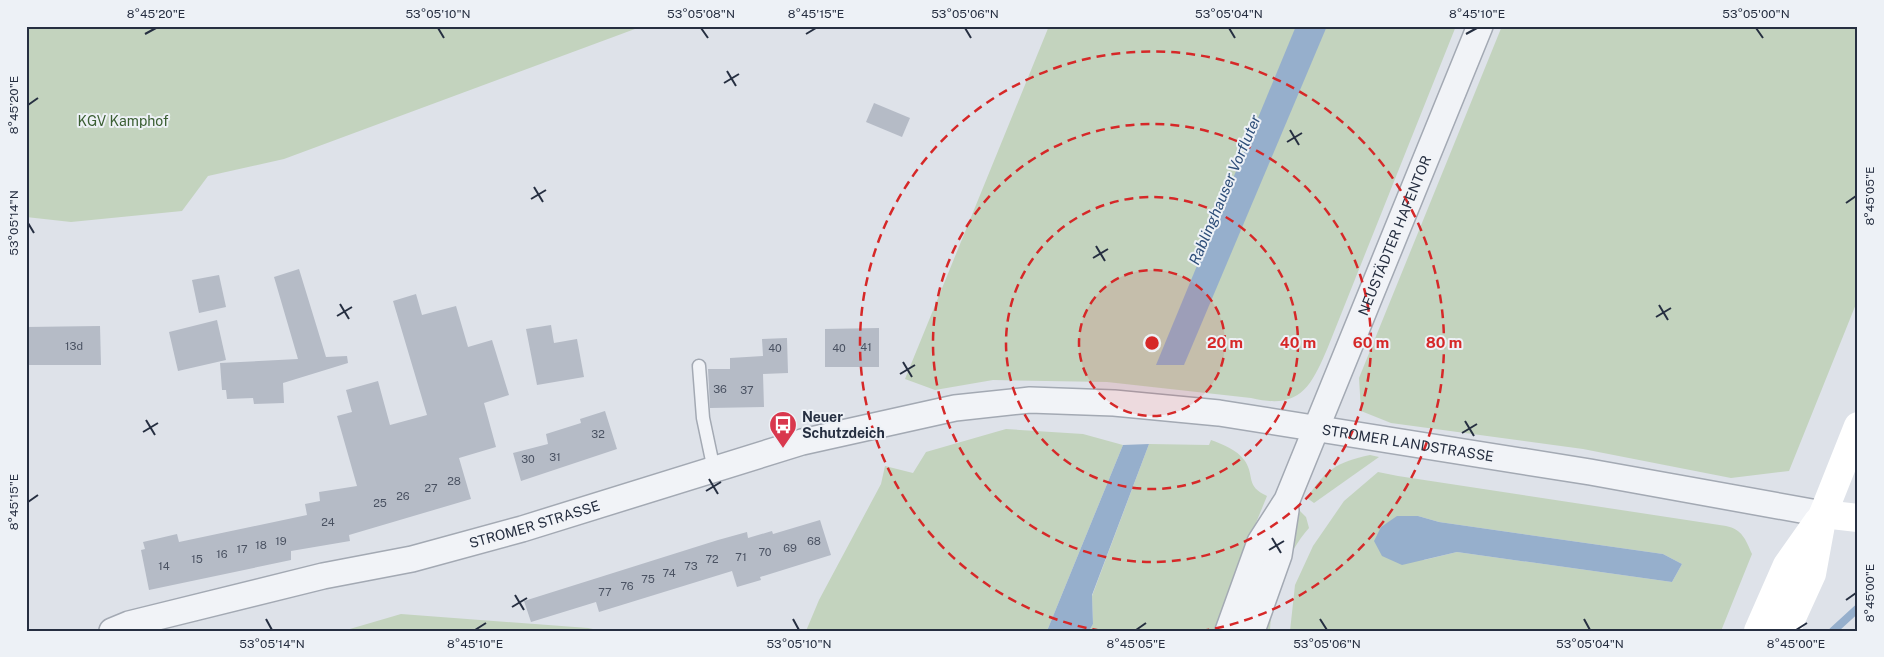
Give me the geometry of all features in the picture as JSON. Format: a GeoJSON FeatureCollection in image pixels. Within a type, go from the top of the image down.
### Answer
{"type":"FeatureCollection","features":[{"type":"Feature","properties":{"kind":"street","name":"NEUSTÄDTER HAFENTOR"},"geometry":{"type":"LineString","coordinates":[[1228,631],[1260,542],[1287,500],[1480,26]]}},
{"type":"Feature","properties":{"kind":"street","name":"STROMER LANDSTRASSE"},"geometry":{"type":"LineString","coordinates":[[955,408],[1030,400],[1114,403],[1219,413],[1590,472],[1823,514],[1858,518]]}},
{"type":"Feature","properties":{"kind":"street","name":"STROMER STRASSE"},"geometry":{"type":"LineString","coordinates":[[112,631],[129,624],[323,576],[430,554],[522,529],[802,442],[955,408]]}},
{"type":"Feature","properties":{"kind":"street"},"geometry":{"type":"LineString","coordinates":[[1786,631],[1812,574],[1823,514],[1858,426]]}},
{"type":"Feature","properties":{"kind":"street","name":"NEUSTÄDTER HAFENTOR"},"geometry":{"type":"LineString","coordinates":[[1252,631],[1278,555],[1287,500]]}},
{"type":"Feature","properties":{"kind":"street"},"geometry":{"type":"LineString","coordinates":[[1758,631],[1787,565],[1823,514]]}},
{"type":"Feature","properties":{"kind":"lane"},"geometry":{"type":"LineString","coordinates":[[699,366],[703,418],[714,470]]}},
{"type":"Feature","properties":{"kind":"green space","name":"KGV Kamphof"},"geometry":{"type":"Polygon","coordinates":[[[26,26],[643,26],[284,159],[208,176],[182,211],[71,222],[26,217],[26,26]]]}},
{"type":"Feature","properties":{"kind":"green space"},"geometry":{"type":"Polygon","coordinates":[[[1049,26],[1456,26],[1328,347],[1316,374],[1301,392],[1292,398],[1281,401],[1268,401],[1107,382],[993,380],[935,390],[905,379],[1049,26]]]}},
{"type":"Feature","properties":{"kind":"green space"},"geometry":{"type":"Polygon","coordinates":[[[1502,26],[1858,26],[1858,299],[1789,471],[1731,478],[1583,449],[1391,423],[1361,411],[1359,378],[1502,26]]]}},
{"type":"Feature","properties":{"kind":"green space"},"geometry":{"type":"Polygon","coordinates":[[[1006,429],[1083,434],[1123,445],[1047,631],[806,631],[819,600],[881,484],[885,466],[913,473],[926,452],[1006,429]]]}},
{"type":"Feature","properties":{"kind":"green space"},"geometry":{"type":"Polygon","coordinates":[[[1211,440],[1238,453],[1248,466],[1253,484],[1260,492],[1267,496],[1235,574],[1217,631],[1089,631],[1093,624],[1092,596],[1149,444],[1209,445],[1211,440]]]}},
{"type":"Feature","properties":{"kind":"green space"},"geometry":{"type":"Polygon","coordinates":[[[1370,455],[1379,457],[1314,503],[1307,498],[1320,480],[1340,464],[1370,455]]]}},
{"type":"Feature","properties":{"kind":"green space"},"geometry":{"type":"Polygon","coordinates":[[[1378,472],[1731,527],[1740,532],[1752,554],[1721,631],[1290,631],[1295,585],[1313,546],[1344,501],[1378,472]],[[1418,516],[1424,560],[1457,552],[1672,582],[1682,564],[1663,554],[1439,522],[1418,516]]]}},
{"type":"Feature","properties":{"kind":"green space"},"geometry":{"type":"Polygon","coordinates":[[[1300,511],[1306,517],[1309,528],[1293,550],[1281,576],[1273,604],[1270,631],[1259,631],[1300,511]]]}},
{"type":"Feature","properties":{"kind":"green space"},"geometry":{"type":"Polygon","coordinates":[[[401,614],[588,628],[603,631],[343,631],[401,614]]]}},
{"type":"Feature","properties":{"kind":"water"},"geometry":{"type":"Polygon","coordinates":[[[1296,26],[1327,26],[1184,365],[1156,365],[1296,26]]]}},
{"type":"Feature","properties":{"kind":"water"},"geometry":{"type":"Polygon","coordinates":[[[1149,444],[1092,595],[1093,624],[1089,631],[1047,631],[1123,445],[1149,444]]]}},
{"type":"Feature","properties":{"kind":"water"},"geometry":{"type":"Polygon","coordinates":[[[1397,516],[1418,516],[1439,522],[1663,554],[1682,564],[1672,582],[1457,552],[1402,565],[1382,556],[1374,541],[1381,527],[1397,516]]]}},
{"type":"Feature","properties":{"kind":"building"},"geometry":{"type":"Polygon","coordinates":[[[874,103],[910,118],[902,137],[866,122],[874,103]]]}},
{"type":"Feature","properties":{"kind":"building"},"geometry":{"type":"Polygon","coordinates":[[[299,269],[326,357],[347,356],[348,363],[283,383],[284,403],[254,404],[253,398],[227,399],[226,390],[222,390],[220,363],[298,359],[274,277],[299,269]]]}},
{"type":"Feature","properties":{"kind":"building"},"geometry":{"type":"Polygon","coordinates":[[[219,275],[226,307],[199,313],[192,280],[219,275]]]}},
{"type":"Feature","properties":{"kind":"building"},"geometry":{"type":"Polygon","coordinates":[[[416,294],[422,315],[456,306],[468,347],[492,340],[509,395],[484,403],[496,447],[459,458],[471,499],[349,535],[350,541],[291,551],[291,560],[149,590],[141,550],[145,549],[143,542],[177,534],[179,542],[307,515],[305,504],[320,501],[319,492],[357,486],[337,416],[352,412],[346,390],[378,381],[390,425],[427,415],[393,301],[416,294]]]}},
{"type":"Feature","properties":{"kind":"building"},"geometry":{"type":"Polygon","coordinates":[[[217,320],[226,360],[178,371],[169,332],[217,320]]]}},
{"type":"Feature","properties":{"kind":"building"},"geometry":{"type":"Polygon","coordinates":[[[551,325],[554,343],[577,339],[584,377],[537,385],[526,329],[551,325]]]}},
{"type":"Feature","properties":{"kind":"building"},"geometry":{"type":"Polygon","coordinates":[[[100,326],[101,365],[26,365],[26,327],[100,326]]]}},
{"type":"Feature","properties":{"kind":"building"},"geometry":{"type":"Polygon","coordinates":[[[879,328],[879,367],[825,367],[825,329],[879,328]]]}},
{"type":"Feature","properties":{"kind":"building"},"geometry":{"type":"Polygon","coordinates":[[[787,338],[788,373],[763,374],[764,407],[710,408],[708,369],[730,369],[730,358],[763,356],[762,339],[787,338]]]}},
{"type":"Feature","properties":{"kind":"building"},"geometry":{"type":"Polygon","coordinates":[[[605,411],[617,449],[521,481],[513,453],[548,444],[546,434],[581,423],[580,419],[605,411]]]}},
{"type":"Feature","properties":{"kind":"building"},"geometry":{"type":"Polygon","coordinates":[[[820,520],[831,555],[760,577],[761,580],[737,587],[732,571],[599,612],[596,602],[531,622],[524,601],[747,532],[748,538],[772,531],[773,534],[820,520]]]}},
{"type":"Feature","properties":{"kind":"waterway"},"geometry":{"type":"LineString","coordinates":[[1833,631],[1857,609]]}},
{"type":"Feature","properties":{"kind":"place","name":"Neuer Schutzdeich"},"geometry":{"type":"Point","coordinates":[783,449]}},
{"type":"Feature","properties":{"kind":"water label","name":"Rablinghauser Vorfluter"},"geometry":{"type":"Point","coordinates":[1225,190]}}]}
